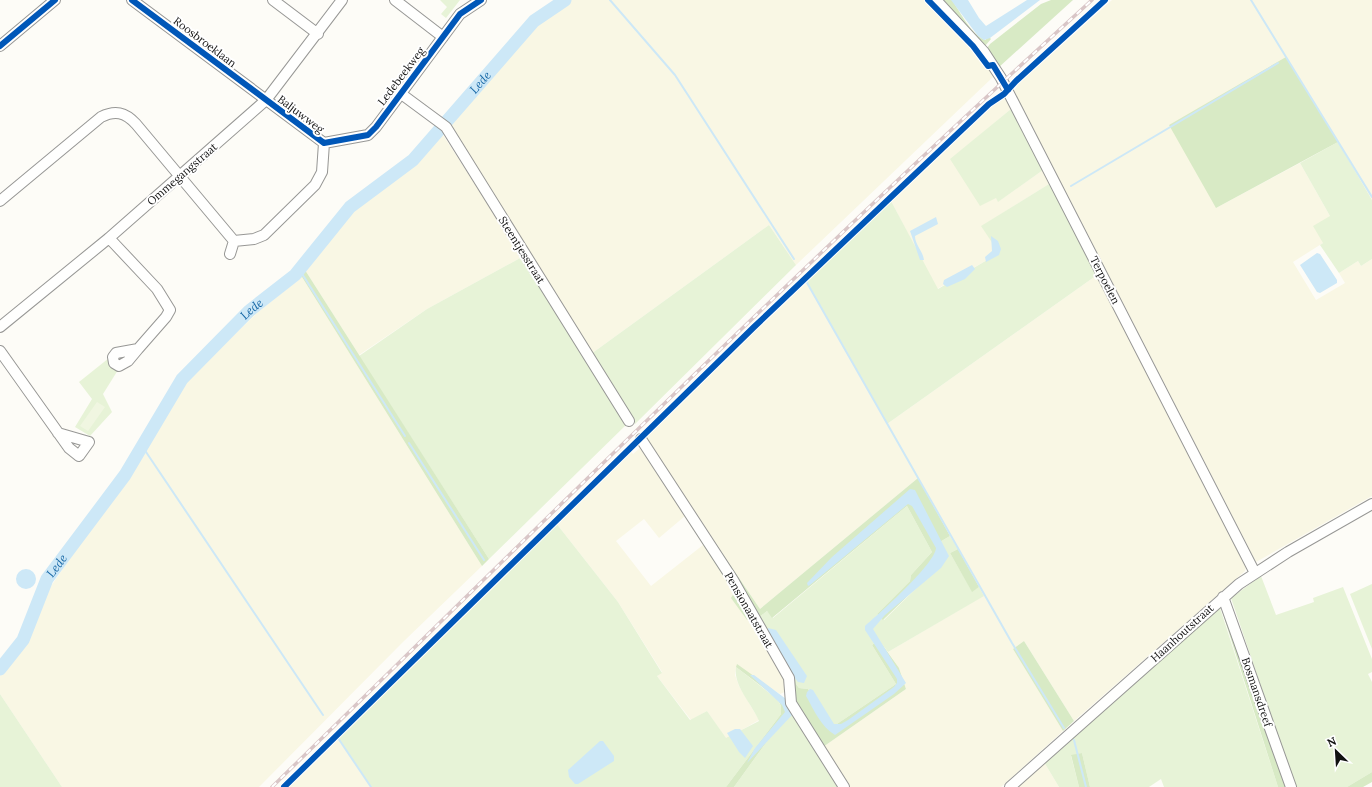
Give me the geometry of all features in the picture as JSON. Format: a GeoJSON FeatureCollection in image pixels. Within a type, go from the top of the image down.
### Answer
{"type":"FeatureCollection","features":[{"type":"Feature","properties":{"kind":"street"},"geometry":{"type":"LineString","coordinates":[[0,46],[55,0]]}},
{"type":"Feature","properties":{"kind":"street","name":"Roosbroeklaan"},"geometry":{"type":"LineString","coordinates":[[132,0],[266,100]]}},
{"type":"Feature","properties":{"kind":"street"},"geometry":{"type":"LineString","coordinates":[[273,0],[318,34]]}},
{"type":"Feature","properties":{"kind":"street","name":"Ommegangstraat"},"geometry":{"type":"LineString","coordinates":[[0,327],[109,238],[266,100],[318,34],[342,0]]}},
{"type":"Feature","properties":{"kind":"street"},"geometry":{"type":"LineString","coordinates":[[395,0],[443,36]]}},
{"type":"Feature","properties":{"kind":"street","name":"Ledebeekweg"},"geometry":{"type":"LineString","coordinates":[[324,143],[368,135],[376,127],[460,14],[481,0]]}},
{"type":"Feature","properties":{"kind":"street","name":"Terpoelen"},"geometry":{"type":"LineString","coordinates":[[936,0],[984,52],[1001,78],[1255,573]]}},
{"type":"Feature","properties":{"kind":"street","name":"Steentjesstraat"},"geometry":{"type":"LineString","coordinates":[[400,93],[442,125],[629,421]]}},
{"type":"Feature","properties":{"kind":"street","name":"Baljuwweg"},"geometry":{"type":"LineString","coordinates":[[266,100],[324,143]]}},
{"type":"Feature","properties":{"kind":"street"},"geometry":{"type":"LineString","coordinates":[[0,201],[92,124],[110,113],[128,115],[234,241]]}},
{"type":"Feature","properties":{"kind":"street"},"geometry":{"type":"LineString","coordinates":[[234,241],[254,239],[264,235],[315,185],[322,172],[324,143]]}},
{"type":"Feature","properties":{"kind":"street"},"geometry":{"type":"LineString","coordinates":[[109,238],[157,289],[170,310],[166,318],[138,349]]}},
{"type":"Feature","properties":{"kind":"street"},"geometry":{"type":"LineString","coordinates":[[230,254],[234,241]]}},
{"type":"Feature","properties":{"kind":"street"},"geometry":{"type":"LineString","coordinates":[[0,351],[58,433]]}},
{"type":"Feature","properties":{"kind":"street","name":"Pensionaatstraat"},"geometry":{"type":"LineString","coordinates":[[641,438],[733,580],[788,678],[791,703],[844,787]]}},
{"type":"Feature","properties":{"kind":"street","name":"Haanhoutstraat"},"geometry":{"type":"LineString","coordinates":[[1010,787],[1223,597],[1255,573],[1288,552],[1372,504]]}},
{"type":"Feature","properties":{"kind":"street","name":"Bosmansdreef"},"geometry":{"type":"LineString","coordinates":[[1223,597],[1291,787]]}},
{"type":"Feature","properties":{"kind":"shaded area"},"geometry":{"type":"Polygon","coordinates":[[[570,0],[929,0],[990,68],[993,77],[796,265],[769,225],[591,354],[450,126],[456,117],[537,24],[570,0]]]}},
{"type":"Feature","properties":{"kind":"shaded area"},"geometry":{"type":"Polygon","coordinates":[[[1112,0],[1372,0],[1372,200],[1286,57],[1216,208],[1300,163],[1330,216],[1323,243],[1293,262],[1316,300],[1345,283],[1339,273],[1358,261],[1361,266],[1372,259],[1372,496],[1256,562],[1014,91],[1019,83],[1112,0]]]}},
{"type":"Feature","properties":{"kind":"shaded area"},"geometry":{"type":"Polygon","coordinates":[[[1004,95],[1011,109],[951,159],[999,201],[1043,170],[1049,184],[982,226],[999,253],[937,289],[891,201],[1004,95]]]}},
{"type":"Feature","properties":{"kind":"shaded area"},"geometry":{"type":"Polygon","coordinates":[[[443,135],[522,257],[427,309],[359,355],[305,270],[331,240],[350,213],[403,174],[443,135]]]}},
{"type":"Feature","properties":{"kind":"shaded area"},"geometry":{"type":"Polygon","coordinates":[[[1097,275],[1246,566],[1245,571],[1074,721],[1024,641],[1013,649],[1063,731],[1001,787],[850,787],[823,747],[906,689],[899,668],[888,652],[983,596],[918,478],[760,609],[646,438],[806,282],[887,424],[1097,275]]]}},
{"type":"Feature","properties":{"kind":"shaded area"},"geometry":{"type":"Polygon","coordinates":[[[302,277],[482,566],[404,641],[259,787],[62,787],[0,694],[0,676],[28,639],[36,615],[47,592],[96,520],[122,489],[169,407],[184,386],[212,356],[257,313],[302,277]]]}},
{"type":"Feature","properties":{"kind":"shaded area"},"geometry":{"type":"Polygon","coordinates":[[[640,448],[685,516],[659,538],[644,519],[616,541],[651,586],[703,545],[750,618],[786,678],[787,691],[780,694],[736,667],[735,675],[739,686],[759,720],[726,739],[707,711],[691,720],[657,676],[662,672],[618,602],[556,523],[631,451],[633,454],[640,448]]]}},
{"type":"Feature","properties":{"kind":"shaded area"},"geometry":{"type":"Polygon","coordinates":[[[338,738],[371,787],[287,787],[338,738]]]}},
{"type":"Feature","properties":{"kind":"shaded area"},"geometry":{"type":"Polygon","coordinates":[[[1044,762],[1059,787],[1018,787],[1044,762]]]}},
{"type":"Feature","properties":{"kind":"green space"},"geometry":{"type":"Polygon","coordinates":[[[440,0],[460,0],[446,18],[441,14],[447,7],[440,0]]]}},
{"type":"Feature","properties":{"kind":"green space"},"geometry":{"type":"Polygon","coordinates":[[[939,0],[952,0],[975,33],[985,40],[989,37],[991,39],[985,46],[939,0]]]}},
{"type":"Feature","properties":{"kind":"green space"},"geometry":{"type":"Polygon","coordinates":[[[1051,0],[1073,0],[998,68],[987,48],[990,44],[1041,4],[1051,0]]]}},
{"type":"Feature","properties":{"kind":"green space"},"geometry":{"type":"Polygon","coordinates":[[[1286,57],[1338,142],[1216,208],[1169,125],[1286,57]]]}},
{"type":"Feature","properties":{"kind":"green space"},"geometry":{"type":"Polygon","coordinates":[[[1011,109],[1043,170],[998,202],[996,198],[980,206],[950,159],[1011,109]]]}},
{"type":"Feature","properties":{"kind":"green space"},"geometry":{"type":"Polygon","coordinates":[[[1338,142],[1372,200],[1372,259],[1361,266],[1358,261],[1339,273],[1320,245],[1323,243],[1313,226],[1330,216],[1300,163],[1338,142]]]}},
{"type":"Feature","properties":{"kind":"green space"},"geometry":{"type":"Polygon","coordinates":[[[401,171],[403,174],[350,213],[331,240],[305,270],[489,559],[482,566],[302,277],[255,314],[184,386],[181,383],[220,342],[299,272],[352,209],[401,171]]]}},
{"type":"Feature","properties":{"kind":"green space"},"geometry":{"type":"Polygon","coordinates":[[[1049,184],[1097,275],[887,424],[806,282],[891,201],[938,289],[999,253],[981,226],[1049,184]]]}},
{"type":"Feature","properties":{"kind":"green space"},"geometry":{"type":"Polygon","coordinates":[[[769,225],[796,265],[635,424],[591,354],[769,225]]]}},
{"type":"Feature","properties":{"kind":"green space"},"geometry":{"type":"Polygon","coordinates":[[[522,257],[627,424],[489,559],[359,356],[427,309],[522,257]]]}},
{"type":"Feature","properties":{"kind":"green space"},"geometry":{"type":"Polygon","coordinates":[[[109,358],[118,370],[103,394],[112,412],[90,436],[75,427],[92,399],[79,382],[109,358]]]}},
{"type":"Feature","properties":{"kind":"green space"},"geometry":{"type":"Polygon","coordinates":[[[97,402],[105,407],[88,431],[80,426],[97,402]]]}},
{"type":"Feature","properties":{"kind":"green space"},"geometry":{"type":"Polygon","coordinates":[[[669,474],[760,609],[918,478],[950,536],[938,543],[945,560],[883,620],[877,614],[910,581],[911,575],[932,552],[907,506],[772,618],[767,611],[758,618],[756,614],[747,620],[731,598],[734,593],[661,479],[669,474]]]}},
{"type":"Feature","properties":{"kind":"green space"},"geometry":{"type":"Polygon","coordinates":[[[907,506],[932,552],[911,575],[910,581],[877,614],[884,620],[945,560],[938,543],[950,536],[958,549],[950,553],[972,591],[979,587],[984,596],[888,652],[879,640],[872,645],[896,684],[831,728],[808,689],[799,688],[796,684],[795,674],[764,631],[758,618],[767,611],[773,618],[907,506]]]}},
{"type":"Feature","properties":{"kind":"green space"},"geometry":{"type":"Polygon","coordinates":[[[556,523],[618,602],[662,673],[657,676],[690,720],[707,711],[726,738],[759,721],[737,681],[736,667],[777,699],[781,706],[781,714],[726,787],[371,787],[338,738],[556,523]]]}},
{"type":"Feature","properties":{"kind":"green space"},"geometry":{"type":"Polygon","coordinates":[[[958,549],[979,587],[972,592],[950,553],[958,549]]]}},
{"type":"Feature","properties":{"kind":"green space"},"geometry":{"type":"Polygon","coordinates":[[[1261,576],[1276,615],[1314,602],[1313,598],[1343,587],[1372,659],[1372,672],[1368,674],[1372,682],[1372,772],[1347,787],[1295,787],[1231,598],[1261,576]]]}},
{"type":"Feature","properties":{"kind":"green space"},"geometry":{"type":"Polygon","coordinates":[[[1372,584],[1372,649],[1350,594],[1372,584]]]}},
{"type":"Feature","properties":{"kind":"green space"},"geometry":{"type":"Polygon","coordinates":[[[1220,608],[1278,787],[1164,787],[1161,779],[1149,787],[1090,787],[1082,753],[1071,756],[1079,787],[1059,787],[1044,762],[1220,608]]]}},
{"type":"Feature","properties":{"kind":"green space"},"geometry":{"type":"Polygon","coordinates":[[[1226,609],[1287,787],[1278,787],[1222,611],[1226,609]]]}},
{"type":"Feature","properties":{"kind":"green space"},"geometry":{"type":"Polygon","coordinates":[[[769,629],[795,674],[796,684],[799,688],[808,689],[831,728],[896,684],[872,645],[879,640],[899,668],[906,689],[823,747],[797,707],[764,631],[769,629]]]}},
{"type":"Feature","properties":{"kind":"green space"},"geometry":{"type":"Polygon","coordinates":[[[1024,641],[1074,721],[1063,731],[1013,649],[1024,641]]]}},
{"type":"Feature","properties":{"kind":"green space"},"geometry":{"type":"Polygon","coordinates":[[[737,664],[772,689],[793,712],[773,733],[734,787],[726,787],[781,714],[781,706],[777,698],[736,667],[737,664]]]}},
{"type":"Feature","properties":{"kind":"green space"},"geometry":{"type":"Polygon","coordinates":[[[0,694],[62,787],[0,787],[0,694]]]}},
{"type":"Feature","properties":{"kind":"green space"},"geometry":{"type":"Polygon","coordinates":[[[793,712],[841,787],[734,787],[773,733],[793,712]]]}},
{"type":"Feature","properties":{"kind":"green space"},"geometry":{"type":"Polygon","coordinates":[[[1082,753],[1090,787],[1079,787],[1071,755],[1082,753]]]}},
{"type":"Feature","properties":{"kind":"green space"},"geometry":{"type":"Polygon","coordinates":[[[1372,772],[1372,782],[1363,787],[1347,787],[1372,772]]]}},
{"type":"Feature","properties":{"kind":"water"},"geometry":{"type":"Polygon","coordinates":[[[951,0],[968,0],[979,18],[986,26],[1027,0],[1040,0],[990,38],[984,40],[978,36],[951,0]]]}},
{"type":"Feature","properties":{"kind":"water"},"geometry":{"type":"Polygon","coordinates":[[[936,217],[938,224],[915,236],[924,260],[920,260],[910,231],[936,217]]]}},
{"type":"Feature","properties":{"kind":"water"},"geometry":{"type":"Polygon","coordinates":[[[991,236],[998,241],[1001,249],[999,255],[986,262],[985,257],[992,251],[991,236]]]}},
{"type":"Feature","properties":{"kind":"water"},"geometry":{"type":"Polygon","coordinates":[[[1317,253],[1320,254],[1337,280],[1337,283],[1320,293],[1317,292],[1300,265],[1317,253]]]}},
{"type":"Feature","properties":{"kind":"water"},"geometry":{"type":"Polygon","coordinates":[[[972,265],[975,269],[965,279],[947,287],[943,284],[944,280],[972,265]]]}},
{"type":"Feature","properties":{"kind":"water"},"geometry":{"type":"Polygon","coordinates":[[[910,489],[915,490],[949,556],[941,568],[885,615],[873,629],[906,683],[894,694],[835,735],[826,728],[818,718],[806,696],[807,692],[810,689],[813,690],[834,724],[841,724],[894,687],[897,683],[897,679],[865,630],[865,626],[917,577],[933,555],[936,548],[912,506],[908,504],[810,585],[808,586],[807,583],[832,557],[910,489]]]}},
{"type":"Feature","properties":{"kind":"water"},"geometry":{"type":"Polygon","coordinates":[[[22,569],[30,569],[36,575],[36,583],[30,589],[22,589],[16,583],[16,575],[22,569]]]}},
{"type":"Feature","properties":{"kind":"water"},"geometry":{"type":"Polygon","coordinates":[[[768,628],[776,630],[807,676],[804,683],[798,682],[794,677],[767,633],[768,628]]]}},
{"type":"Feature","properties":{"kind":"water"},"geometry":{"type":"Polygon","coordinates":[[[750,675],[754,675],[786,699],[793,714],[747,763],[755,748],[785,712],[782,705],[750,675]]]}},
{"type":"Feature","properties":{"kind":"water"},"geometry":{"type":"Polygon","coordinates":[[[735,729],[740,729],[753,746],[745,758],[739,752],[727,733],[735,729]]]}},
{"type":"Feature","properties":{"kind":"water"},"geometry":{"type":"Polygon","coordinates":[[[600,741],[603,741],[614,756],[614,761],[578,784],[575,784],[569,777],[568,770],[600,741]]]}},
{"type":"Feature","properties":{"kind":"waterway","name":"Lede"},"geometry":{"type":"LineString","coordinates":[[0,669],[23,640],[47,579],[125,475],[182,379],[249,311],[295,275],[350,207],[413,160],[534,21],[565,0]]}},
{"type":"Feature","properties":{"kind":"waterway"},"geometry":{"type":"LineString","coordinates":[[610,0],[675,75],[794,259]]}},
{"type":"Feature","properties":{"kind":"waterway"},"geometry":{"type":"LineString","coordinates":[[1251,0],[1372,197]]}},
{"type":"Feature","properties":{"kind":"waterway"},"geometry":{"type":"LineString","coordinates":[[1071,186],[1278,63]]}},
{"type":"Feature","properties":{"kind":"waterway"},"geometry":{"type":"LineString","coordinates":[[299,269],[405,436]]}},
{"type":"Feature","properties":{"kind":"waterway"},"geometry":{"type":"LineString","coordinates":[[806,281],[1012,643],[1064,728]]}},
{"type":"Feature","properties":{"kind":"waterway"},"geometry":{"type":"LineString","coordinates":[[409,443],[484,560]]}},
{"type":"Feature","properties":{"kind":"waterway"},"geometry":{"type":"LineString","coordinates":[[142,446],[323,715]]}},
{"type":"Feature","properties":{"kind":"waterway"},"geometry":{"type":"LineString","coordinates":[[338,738],[371,787]]}},
{"type":"Feature","properties":{"kind":"waterway"},"geometry":{"type":"LineString","coordinates":[[1074,740],[1086,787]]}},
{"type":"Feature","properties":{"kind":"railway"},"geometry":{"type":"LineString","coordinates":[[272,787],[781,291],[987,96],[1092,0]]}},
{"type":"Feature","properties":{"kind":"cycle path"},"geometry":{"type":"LineString","coordinates":[[0,46],[55,0]]}},
{"type":"Feature","properties":{"kind":"cycle path"},"geometry":{"type":"LineString","coordinates":[[132,0],[324,143],[368,135],[376,127],[460,14],[481,0]]}},
{"type":"Feature","properties":{"kind":"cycle path"},"geometry":{"type":"LineString","coordinates":[[928,0],[973,46],[988,66],[993,65],[1008,90]]}},
{"type":"Feature","properties":{"kind":"cycle path"},"geometry":{"type":"LineString","coordinates":[[284,787],[754,327],[989,104],[1004,94],[1016,81],[1105,0]]}}]}
